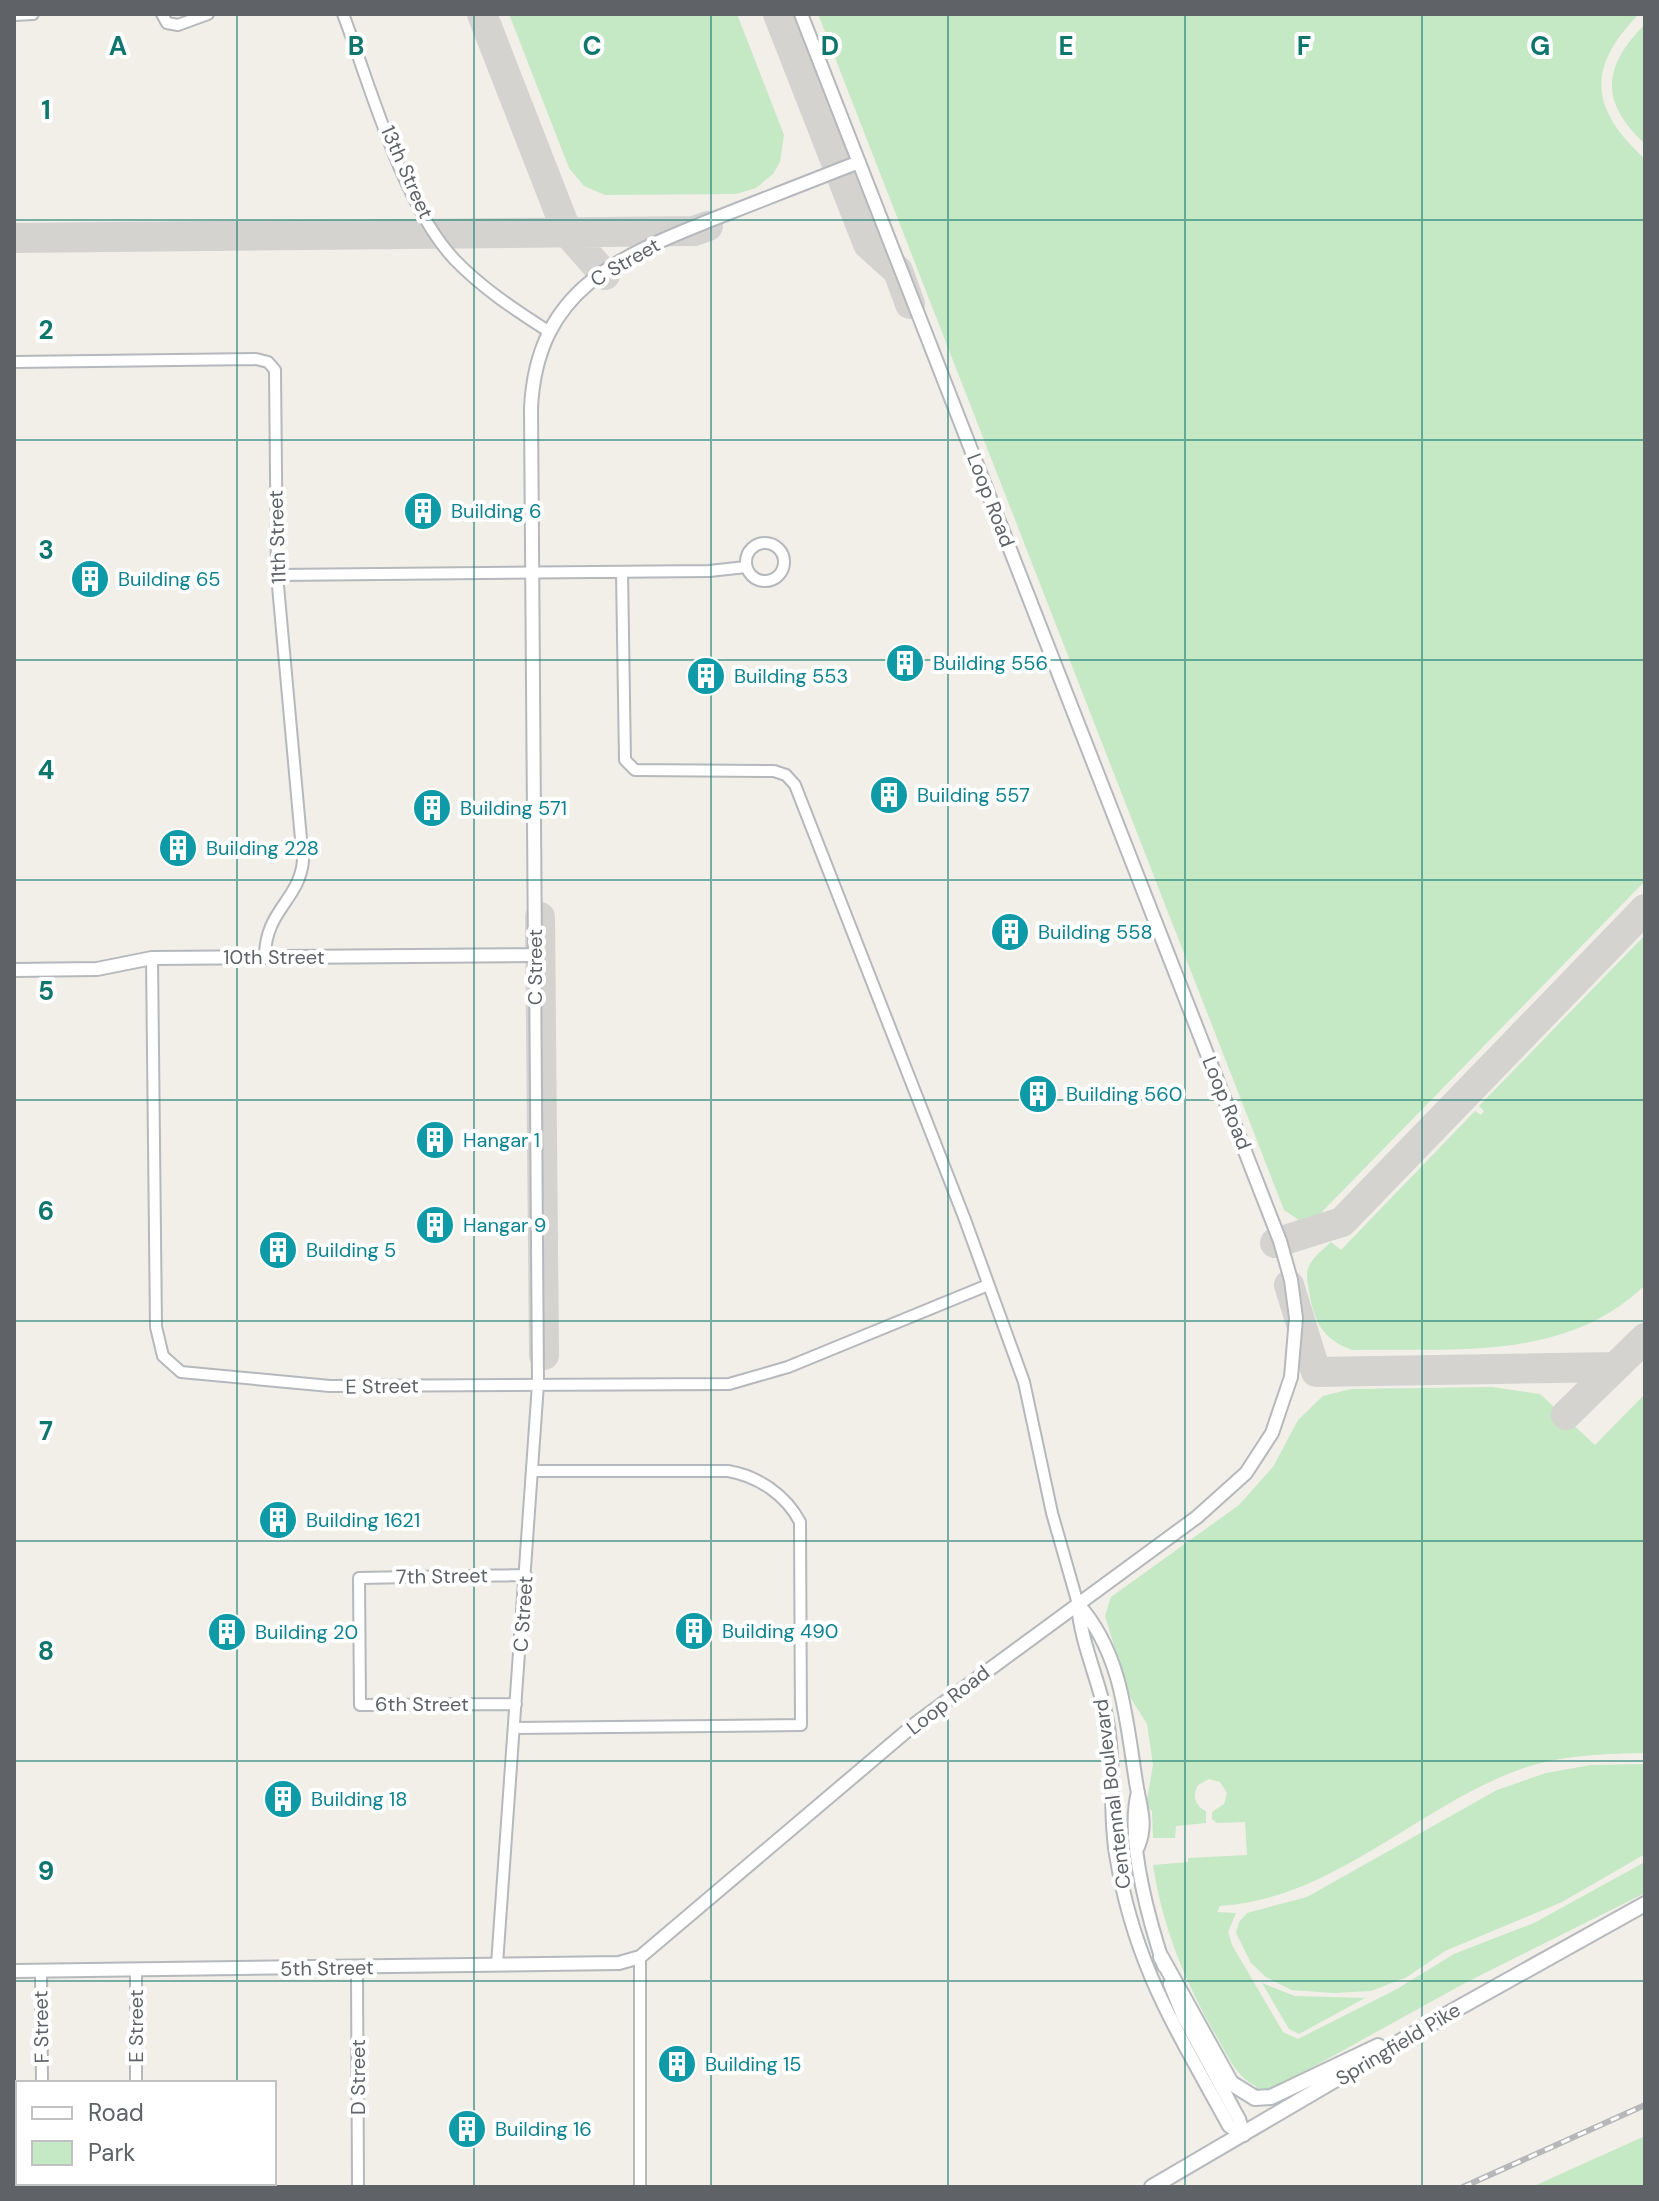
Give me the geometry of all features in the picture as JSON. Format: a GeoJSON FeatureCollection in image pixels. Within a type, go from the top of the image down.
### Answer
{"type":"FeatureCollection","features":[{"type":"Feature","properties":{"kind":"main road","name":"Springfield Pike"},"geometry":{"type":"LineString","coordinates":[[1152,2187],[1444,2016],[1645,1904]]}},
{"type":"Feature","properties":{"kind":"main road"},"geometry":{"type":"LineString","coordinates":[[1161,1957],[1231,2083],[1255,2098],[1271,2097],[1444,2016]]}},
{"type":"Feature","properties":{"kind":"street"},"geometry":{"type":"LineString","coordinates":[[14,15],[33,14]]}},
{"type":"Feature","properties":{"kind":"street"},"geometry":{"type":"LineString","coordinates":[[162,14],[167,23],[178,25],[208,14]]}},
{"type":"Feature","properties":{"kind":"street","name":"13th Street"},"geometry":{"type":"LineString","coordinates":[[343,14],[408,183],[435,234],[454,259],[481,285],[548,331]]}},
{"type":"Feature","properties":{"kind":"street","name":"Loop Road"},"geometry":{"type":"LineString","coordinates":[[640,1957],[915,1724],[1216,1502],[1259,1456],[1281,1414],[1291,1377],[1296,1318],[1291,1280],[1269,1208],[801,14]]}},
{"type":"Feature","properties":{"kind":"street","name":"C Street"},"geometry":{"type":"LineString","coordinates":[[497,1964],[538,1384],[532,391],[548,331],[579,290],[624,258],[859,162]]}},
{"type":"Feature","properties":{"kind":"street","name":"11th Street"},"geometry":{"type":"LineString","coordinates":[[14,362],[256,359],[268,362],[277,379],[274,448],[277,575],[303,861],[297,884],[268,926],[265,957]]}},
{"type":"Feature","properties":{"kind":"street"},"geometry":{"type":"LineString","coordinates":[[277,575],[532,574],[746,567]]}},
{"type":"Feature","properties":{"kind":"street"},"geometry":{"type":"LineString","coordinates":[[622,572],[625,760],[635,770],[766,770],[781,773],[792,780],[988,1285],[1031,1406],[1052,1513],[1078,1604]]}},
{"type":"Feature","properties":{"kind":"street","name":"10th Street"},"geometry":{"type":"LineString","coordinates":[[14,970],[97,969],[152,958],[535,955]]}},
{"type":"Feature","properties":{"kind":"street","name":"E Street"},"geometry":{"type":"LineString","coordinates":[[152,958],[156,1327],[160,1351],[167,1362],[191,1374],[287,1385],[710,1385],[745,1381],[988,1285]]}},
{"type":"Feature","properties":{"kind":"street"},"geometry":{"type":"LineString","coordinates":[[514,1728],[801,1725],[800,1522],[783,1498],[751,1477],[728,1471],[532,1471]]}},
{"type":"Feature","properties":{"kind":"street","name":"7th Street"},"geometry":{"type":"LineString","coordinates":[[359,1578],[526,1575]]}},
{"type":"Feature","properties":{"kind":"street","name":"6th Street"},"geometry":{"type":"LineString","coordinates":[[359,1578],[360,1705],[516,1704]]}},
{"type":"Feature","properties":{"kind":"street","name":"Centennal Boulevard"},"geometry":{"type":"LineString","coordinates":[[1078,1604],[1096,1624],[1123,1697],[1143,1813],[1143,1835],[1138,1847],[1144,1896],[1161,1957],[1183,2016],[1239,2119],[1244,2135]]}},
{"type":"Feature","properties":{"kind":"street","name":"Centennal Boulevard"},"geometry":{"type":"LineString","coordinates":[[1078,1604],[1080,1633],[1096,1676],[1108,1729],[1115,1850],[1136,1940],[1168,2020],[1229,2126],[1244,2135]]}},
{"type":"Feature","properties":{"kind":"street"},"geometry":{"type":"LineString","coordinates":[[640,1957],[640,2187]]}},
{"type":"Feature","properties":{"kind":"street","name":"5th Street"},"geometry":{"type":"LineString","coordinates":[[14,1971],[619,1963],[640,1957]]}},
{"type":"Feature","properties":{"kind":"street","name":"D Street"},"geometry":{"type":"LineString","coordinates":[[357,1968],[358,2187]]}},
{"type":"Feature","properties":{"kind":"street","name":"E Street"},"geometry":{"type":"LineString","coordinates":[[136,1970],[136,2081]]}},
{"type":"Feature","properties":{"kind":"street","name":"F Street"},"geometry":{"type":"LineString","coordinates":[[41,1971],[42,2081]]}},
{"type":"Feature","properties":{"kind":"green space"},"geometry":{"type":"Polygon","coordinates":[[[509,14],[737,14],[784,135],[780,162],[773,174],[756,188],[736,194],[605,195],[584,186],[569,168],[509,14]]]}},
{"type":"Feature","properties":{"kind":"green space"},"geometry":{"type":"Polygon","coordinates":[[[818,14],[1639,14],[1610,52],[1603,70],[1602,88],[1613,123],[1645,159],[1645,881],[1314,1220],[1299,1220],[1284,1210],[818,14]]]}},
{"type":"Feature","properties":{"kind":"green space"},"geometry":{"type":"Polygon","coordinates":[[[1645,24],[1645,144],[1620,113],[1612,84],[1621,55],[1645,24]]]}},
{"type":"Feature","properties":{"kind":"green space"},"geometry":{"type":"Polygon","coordinates":[[[1645,935],[1645,1285],[1614,1310],[1580,1327],[1544,1339],[1507,1346],[1352,1350],[1333,1340],[1321,1328],[1311,1302],[1307,1275],[1313,1259],[1331,1242],[1341,1250],[1475,1111],[1481,1115],[1484,1111],[1479,1106],[1645,935]]]}},
{"type":"Feature","properties":{"kind":"green space"},"geometry":{"type":"Polygon","coordinates":[[[1492,1387],[1540,1394],[1595,1445],[1645,1394],[1645,1753],[1594,1755],[1529,1766],[1476,1789],[1371,1851],[1299,1888],[1260,1900],[1220,1906],[1217,1912],[1236,1913],[1228,1932],[1232,1945],[1283,2032],[1298,2039],[1397,1989],[1454,1954],[1534,1923],[1645,1862],[1645,1893],[1465,1983],[1273,2089],[1255,2091],[1256,2086],[1244,2079],[1231,2062],[1187,1979],[1163,1912],[1153,1865],[1188,1862],[1188,1858],[1247,1855],[1245,1822],[1217,1823],[1212,1819],[1212,1812],[1224,1804],[1227,1793],[1220,1782],[1209,1779],[1198,1785],[1195,1793],[1197,1803],[1206,1811],[1206,1823],[1176,1826],[1175,1838],[1153,1838],[1152,1811],[1146,1806],[1153,1765],[1147,1724],[1130,1697],[1105,1616],[1111,1597],[1239,1505],[1273,1467],[1298,1420],[1323,1396],[1351,1389],[1492,1387]]]}},
{"type":"Feature","properties":{"kind":"green space"},"geometry":{"type":"Polygon","coordinates":[[[1645,1764],[1645,1854],[1562,1902],[1445,1951],[1407,1977],[1371,1991],[1334,1993],[1291,1990],[1266,1977],[1251,1963],[1236,1933],[1239,1922],[1247,1913],[1307,1897],[1497,1790],[1546,1773],[1591,1765],[1645,1764]]]}},
{"type":"Feature","properties":{"kind":"green space"},"geometry":{"type":"Polygon","coordinates":[[[1262,1983],[1295,1996],[1365,1998],[1299,2034],[1289,2029],[1262,1983]]]}},
{"type":"Feature","properties":{"kind":"green space"},"geometry":{"type":"Polygon","coordinates":[[[1645,2136],[1645,2187],[1532,2187],[1545,2181],[1645,2136]]]}},
{"type":"Feature","properties":{"kind":"taxiway"},"geometry":{"type":"LineString","coordinates":[[482,14],[567,232],[605,275]]}},
{"type":"Feature","properties":{"kind":"taxiway"},"geometry":{"type":"LineString","coordinates":[[778,14],[868,244],[898,271],[910,304]]}},
{"type":"Feature","properties":{"kind":"taxiway"},"geometry":{"type":"LineString","coordinates":[[14,238],[694,231],[708,226]]}},
{"type":"Feature","properties":{"kind":"taxiway"},"geometry":{"type":"LineString","coordinates":[[1275,1243],[1342,1222],[1645,909]]}},
{"type":"Feature","properties":{"kind":"taxiway"},"geometry":{"type":"LineString","coordinates":[[540,917],[544,1355]]}},
{"type":"Feature","properties":{"kind":"taxiway"},"geometry":{"type":"LineString","coordinates":[[1289,1285],[1316,1372],[1614,1367]]}},
{"type":"Feature","properties":{"kind":"taxiway"},"geometry":{"type":"LineString","coordinates":[[1566,1415],[1645,1338]]}},
{"type":"Feature","properties":{"kind":"railway"},"geometry":{"type":"LineString","coordinates":[[1463,2187],[1645,2105]]}},
{"type":"Feature","properties":{"kind":"place","name":"Building 6"},"geometry":{"type":"Point","coordinates":[423,511]}},
{"type":"Feature","properties":{"kind":"place","name":"Building 65"},"geometry":{"type":"Point","coordinates":[90,579]}},
{"type":"Feature","properties":{"kind":"place","name":"Building 556"},"geometry":{"type":"Point","coordinates":[905,663]}},
{"type":"Feature","properties":{"kind":"place","name":"Building 553"},"geometry":{"type":"Point","coordinates":[706,676]}},
{"type":"Feature","properties":{"kind":"place","name":"Building 557"},"geometry":{"type":"Point","coordinates":[889,795]}},
{"type":"Feature","properties":{"kind":"place","name":"Building 571"},"geometry":{"type":"Point","coordinates":[432,808]}},
{"type":"Feature","properties":{"kind":"place","name":"Building 228"},"geometry":{"type":"Point","coordinates":[178,848]}},
{"type":"Feature","properties":{"kind":"place","name":"Building 558"},"geometry":{"type":"Point","coordinates":[1010,932]}},
{"type":"Feature","properties":{"kind":"place","name":"Building 560"},"geometry":{"type":"Point","coordinates":[1038,1094]}},
{"type":"Feature","properties":{"kind":"place","name":"Hangar 1"},"geometry":{"type":"Point","coordinates":[435,1140]}},
{"type":"Feature","properties":{"kind":"place","name":"Hangar 9"},"geometry":{"type":"Point","coordinates":[435,1225]}},
{"type":"Feature","properties":{"kind":"place","name":"Building 5"},"geometry":{"type":"Point","coordinates":[278,1250]}},
{"type":"Feature","properties":{"kind":"place","name":"Building 1621"},"geometry":{"type":"Point","coordinates":[278,1520]}},
{"type":"Feature","properties":{"kind":"place","name":"Building 490"},"geometry":{"type":"Point","coordinates":[694,1631]}},
{"type":"Feature","properties":{"kind":"place","name":"Building 20"},"geometry":{"type":"Point","coordinates":[227,1632]}},
{"type":"Feature","properties":{"kind":"place","name":"Building 18"},"geometry":{"type":"Point","coordinates":[283,1799]}},
{"type":"Feature","properties":{"kind":"place","name":"Building 15"},"geometry":{"type":"Point","coordinates":[677,2064]}},
{"type":"Feature","properties":{"kind":"place","name":"Building 16"},"geometry":{"type":"Point","coordinates":[467,2129]}}]}
